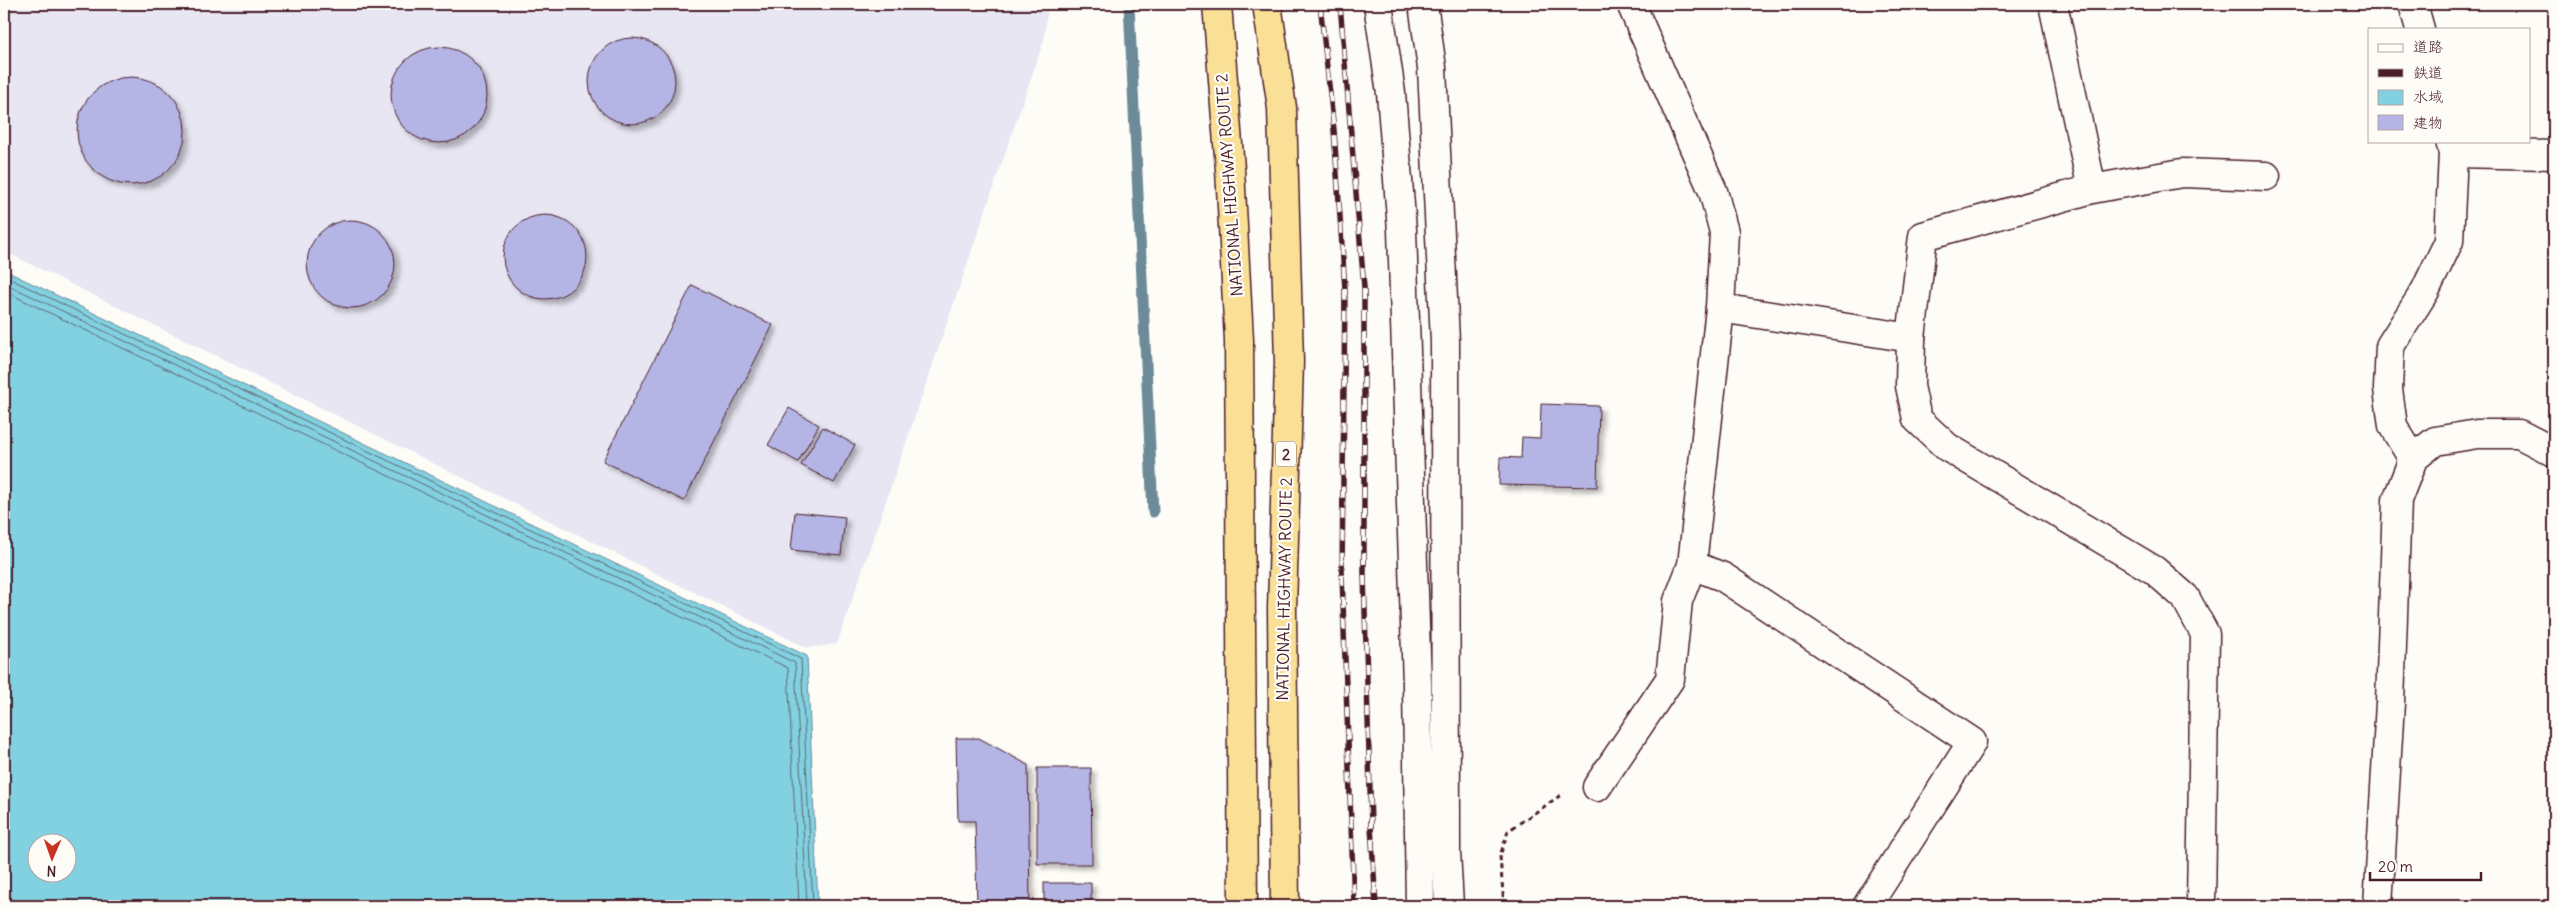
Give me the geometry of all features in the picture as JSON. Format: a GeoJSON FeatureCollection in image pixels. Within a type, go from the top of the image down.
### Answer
{"type":"FeatureCollection","features":[{"type":"Feature","properties":{"kind":"highway","name":"NATIONAL HIGHWAY ROUTE 2"},"geometry":{"type":"LineString","coordinates":[[1217,4],[1230,169],[1239,340],[1243,906]]}},
{"type":"Feature","properties":{"kind":"highway","name":"NATIONAL HIGHWAY ROUTE 2"},"geometry":{"type":"LineString","coordinates":[[1267,4],[1282,108],[1289,362],[1282,609],[1285,906]]}},
{"type":"Feature","properties":{"kind":"street"},"geometry":{"type":"LineString","coordinates":[[1378,4],[1391,92],[1402,230],[1417,685],[1420,906]]}},
{"type":"Feature","properties":{"kind":"street"},"geometry":{"type":"LineString","coordinates":[[1423,4],[1432,68],[1445,341],[1446,851],[1449,906]]}},
{"type":"Feature","properties":{"kind":"street"},"geometry":{"type":"LineString","coordinates":[[1597,787],[1670,679],[1678,601],[1692,565],[1720,308],[1724,232],[1713,190],[1631,4]]}},
{"type":"Feature","properties":{"kind":"street"},"geometry":{"type":"LineString","coordinates":[[2053,4],[2092,189]]}},
{"type":"Feature","properties":{"kind":"street"},"geometry":{"type":"LineString","coordinates":[[2413,4],[2420,28]]}},
{"type":"Feature","properties":{"kind":"street"},"geometry":{"type":"LineString","coordinates":[[2413,459],[2393,426],[2388,389],[2390,346],[2425,291],[2449,242],[2452,147],[2554,155]]}},
{"type":"Feature","properties":{"kind":"street"},"geometry":{"type":"LineString","coordinates":[[2201,906],[2205,634],[2186,597],[2154,570],[1947,447],[1917,419],[1910,386],[1911,338],[1923,236],[2092,189],[2182,173],[2266,176]]}},
{"type":"Feature","properties":{"kind":"street"},"geometry":{"type":"LineString","coordinates":[[1720,308],[1911,338]]}},
{"type":"Feature","properties":{"kind":"street"},"geometry":{"type":"LineString","coordinates":[[2378,906],[2390,703],[2397,500],[2413,459],[2435,441],[2477,434],[2519,434],[2554,452]]}},
{"type":"Feature","properties":{"kind":"street"},"geometry":{"type":"LineString","coordinates":[[1692,565],[1723,577],[1972,742],[1866,906]]}},
{"type":"Feature","properties":{"kind":"path"},"geometry":{"type":"LineString","coordinates":[[1504,906],[1500,856],[1508,831],[1575,787],[1597,787]]}},
{"type":"Feature","properties":{"kind":"shaded area"},"geometry":{"type":"Polygon","coordinates":[[[4,4],[1048,4],[1044,40],[837,644],[807,648],[4,251],[4,4]]]}},
{"type":"Feature","properties":{"kind":"water"},"geometry":{"type":"Polygon","coordinates":[[[4,270],[807,656],[818,906],[4,906],[4,270]]]}},
{"type":"Feature","properties":{"kind":"building"},"geometry":{"type":"Polygon","coordinates":[[[632,38],[648,42],[662,51],[671,65],[675,81],[671,97],[662,111],[648,120],[632,124],[616,120],[602,111],[593,97],[589,81],[593,65],[602,51],[616,42],[632,38]]]}},
{"type":"Feature","properties":{"kind":"building"},"geometry":{"type":"Polygon","coordinates":[[[430,47],[448,47],[466,55],[479,68],[487,86],[484,114],[466,135],[448,143],[430,143],[412,135],[399,122],[391,104],[391,86],[399,68],[412,55],[430,47]]]}},
{"type":"Feature","properties":{"kind":"building"},"geometry":{"type":"Polygon","coordinates":[[[131,77],[152,81],[169,93],[181,110],[185,131],[181,152],[169,169],[152,181],[131,185],[110,181],[93,169],[81,152],[77,131],[81,110],[93,93],[110,81],[131,77]]]}},
{"type":"Feature","properties":{"kind":"building"},"geometry":{"type":"Polygon","coordinates":[[[545,215],[561,218],[575,227],[584,241],[587,257],[584,273],[575,287],[561,296],[545,299],[529,296],[515,287],[506,273],[503,257],[506,241],[515,227],[529,218],[545,215]]]}},
{"type":"Feature","properties":{"kind":"building"},"geometry":{"type":"Polygon","coordinates":[[[351,220],[368,223],[376,227],[388,239],[392,247],[395,264],[392,281],[388,289],[376,301],[368,305],[351,308],[334,305],[326,301],[314,289],[310,281],[307,264],[310,247],[314,239],[326,227],[334,223],[351,220]]]}},
{"type":"Feature","properties":{"kind":"building"},"geometry":{"type":"Polygon","coordinates":[[[692,285],[773,325],[684,501],[603,461],[692,285]]]}},
{"type":"Feature","properties":{"kind":"building"},"geometry":{"type":"Polygon","coordinates":[[[1541,404],[1599,406],[1597,487],[1499,485],[1500,457],[1521,458],[1522,437],[1540,438],[1541,404]]]}},
{"type":"Feature","properties":{"kind":"building"},"geometry":{"type":"Polygon","coordinates":[[[789,408],[819,425],[798,462],[768,445],[789,408]]]}},
{"type":"Feature","properties":{"kind":"building"},"geometry":{"type":"Polygon","coordinates":[[[823,427],[855,445],[834,483],[801,465],[823,427]]]}},
{"type":"Feature","properties":{"kind":"building"},"geometry":{"type":"Polygon","coordinates":[[[795,512],[845,517],[841,555],[791,550],[795,512]]]}},
{"type":"Feature","properties":{"kind":"building"},"geometry":{"type":"Polygon","coordinates":[[[956,738],[979,738],[1028,765],[1030,906],[977,906],[975,821],[958,821],[956,738]]]}},
{"type":"Feature","properties":{"kind":"building"},"geometry":{"type":"Polygon","coordinates":[[[1037,768],[1091,768],[1092,864],[1037,864],[1037,768]]]}},
{"type":"Feature","properties":{"kind":"building"},"geometry":{"type":"Polygon","coordinates":[[[1044,883],[1091,883],[1091,906],[1044,906],[1044,883]]]}},
{"type":"Feature","properties":{"kind":"waterway"},"geometry":{"type":"LineString","coordinates":[[1129,4],[1153,512]]}},
{"type":"Feature","properties":{"kind":"railway"},"geometry":{"type":"LineString","coordinates":[[1320,4],[1334,130],[1345,289],[1342,575],[1354,906]]}},
{"type":"Feature","properties":{"kind":"railway"},"geometry":{"type":"LineString","coordinates":[[1340,4],[1364,287],[1364,574],[1371,826],[1376,906]]}}]}
